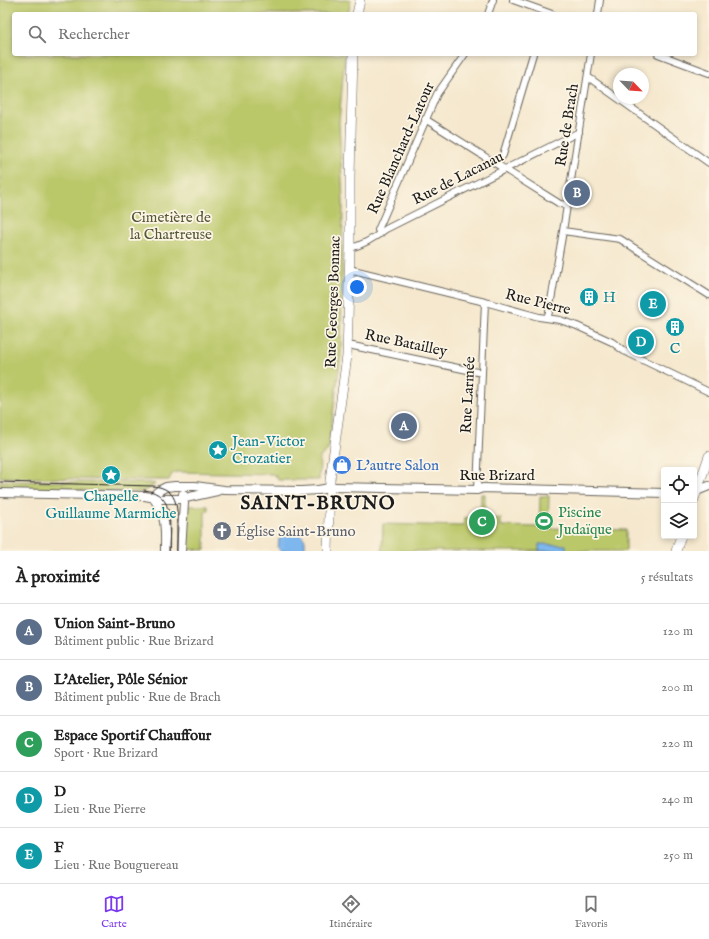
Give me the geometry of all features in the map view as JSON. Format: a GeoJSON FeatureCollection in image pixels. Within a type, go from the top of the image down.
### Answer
{"type":"FeatureCollection","features":[{"type":"Feature","properties":{"kind":"main road"},"geometry":{"type":"LineString","coordinates":[[357,12],[360,0]]}},
{"type":"Feature","properties":{"kind":"main road","name":"Rue Georges Bonnac"},"geometry":{"type":"LineString","coordinates":[[328,551],[330,480],[348,346],[353,56]]}},
{"type":"Feature","properties":{"kind":"main road"},"geometry":{"type":"LineString","coordinates":[[700,491],[709,456]]}},
{"type":"Feature","properties":{"kind":"main road"},"geometry":{"type":"LineString","coordinates":[[676,551],[680,539]]}},
{"type":"Feature","properties":{"kind":"street"},"geometry":{"type":"LineString","coordinates":[[489,12],[493,0]]}},
{"type":"Feature","properties":{"kind":"street"},"geometry":{"type":"LineString","coordinates":[[513,0],[545,12]]}},
{"type":"Feature","properties":{"kind":"street"},"geometry":{"type":"LineString","coordinates":[[598,12],[600,0]]}},
{"type":"Feature","properties":{"kind":"street","name":"Rue Blanchard-Latour"},"geometry":{"type":"LineString","coordinates":[[380,234],[378,230],[425,119],[437,94],[464,56]]}},
{"type":"Feature","properties":{"kind":"street"},"geometry":{"type":"LineString","coordinates":[[498,164],[503,155],[532,56]]}},
{"type":"Feature","properties":{"kind":"street","name":"Rue de Brach"},"geometry":{"type":"LineString","coordinates":[[547,318],[564,231],[591,56]]}},
{"type":"Feature","properties":{"kind":"street"},"geometry":{"type":"LineString","coordinates":[[663,56],[709,73]]}},
{"type":"Feature","properties":{"kind":"street"},"geometry":{"type":"LineString","coordinates":[[588,76],[709,163]]}},
{"type":"Feature","properties":{"kind":"street"},"geometry":{"type":"LineString","coordinates":[[425,119],[560,204],[567,205]]}},
{"type":"Feature","properties":{"kind":"street","name":"Rue de Lacanau"},"geometry":{"type":"LineString","coordinates":[[350,248],[380,234],[505,168],[579,132]]}},
{"type":"Feature","properties":{"kind":"street"},"geometry":{"type":"LineString","coordinates":[[564,231],[620,239],[709,295]]}},
{"type":"Feature","properties":{"kind":"street","name":"Rue Pierre"},"geometry":{"type":"LineString","coordinates":[[349,269],[485,302],[539,317],[560,320],[612,342],[624,351],[709,392]]}},
{"type":"Feature","properties":{"kind":"street","name":"Rue Larmée"},"geometry":{"type":"LineString","coordinates":[[477,490],[485,302]]}},
{"type":"Feature","properties":{"kind":"street","name":"Rue Batailley"},"geometry":{"type":"LineString","coordinates":[[348,346],[482,373]]}},
{"type":"Feature","properties":{"kind":"street"},"geometry":{"type":"LineString","coordinates":[[175,486],[180,490],[184,499],[182,551]]}},
{"type":"Feature","properties":{"kind":"street"},"geometry":{"type":"LineString","coordinates":[[153,498],[156,493],[166,487],[195,486],[224,490]]}},
{"type":"Feature","properties":{"kind":"street","name":"Rue Brizard"},"geometry":{"type":"LineString","coordinates":[[224,490],[300,491],[335,487],[477,490],[483,488],[661,493]]}},
{"type":"Feature","properties":{"kind":"street"},"geometry":{"type":"LineString","coordinates":[[0,492],[145,496],[161,499],[184,499],[224,490]]}},
{"type":"Feature","properties":{"kind":"street"},"geometry":{"type":"LineString","coordinates":[[153,498],[162,511],[164,519],[164,551]]}},
{"type":"Feature","properties":{"kind":"green space","name":"Cimetière de la Chartreuse"},"geometry":{"type":"Polygon","coordinates":[[[0,0],[351,0],[348,12],[12,12],[12,56],[345,56],[339,122],[343,202],[341,355],[328,450],[320,457],[319,480],[278,480],[276,476],[272,474],[176,472],[172,474],[169,480],[0,477],[0,0]]]}},
{"type":"Feature","properties":{"kind":"green space"},"geometry":{"type":"Polygon","coordinates":[[[0,481],[155,484],[147,490],[141,492],[0,488],[0,481]]]}},
{"type":"Feature","properties":{"kind":"green space"},"geometry":{"type":"Polygon","coordinates":[[[481,494],[485,494],[485,520],[501,518],[501,526],[539,527],[540,496],[549,496],[548,528],[626,530],[626,551],[382,551],[383,524],[463,526],[464,518],[481,520],[481,494]]]}},
{"type":"Feature","properties":{"kind":"green space"},"geometry":{"type":"Polygon","coordinates":[[[188,506],[208,506],[208,511],[205,512],[205,550],[186,549],[188,506]]]}},
{"type":"Feature","properties":{"kind":"water"},"geometry":{"type":"Polygon","coordinates":[[[285,532],[299,532],[305,540],[305,548],[302,551],[281,551],[278,548],[279,539],[285,532]]]}},
{"type":"Feature","properties":{"kind":"water"},"geometry":{"type":"Polygon","coordinates":[[[539,544],[566,545],[566,551],[539,551],[539,544]]]}},
{"type":"Feature","properties":{"kind":"tram line"},"geometry":{"type":"LineString","coordinates":[[0,482],[161,487],[171,494],[176,505],[177,551]]}},
{"type":"Feature","properties":{"kind":"tram line"},"geometry":{"type":"LineString","coordinates":[[144,490],[155,492],[162,497],[166,504],[170,522],[169,551]]}},
{"type":"Feature","properties":{"kind":"place","name":"L'Atelier, Pôle Sénior"},"geometry":{"type":"Point","coordinates":[577,193]}},
{"type":"Feature","properties":{"kind":"place","name":"H"},"geometry":{"type":"Point","coordinates":[589,297]}},
{"type":"Feature","properties":{"kind":"place","name":"F"},"geometry":{"type":"Point","coordinates":[653,304]}},
{"type":"Feature","properties":{"kind":"place","name":"C"},"geometry":{"type":"Point","coordinates":[675,327]}},
{"type":"Feature","properties":{"kind":"place","name":"D"},"geometry":{"type":"Point","coordinates":[641,342]}},
{"type":"Feature","properties":{"kind":"place","name":"Union Saint-Bruno"},"geometry":{"type":"Point","coordinates":[404,426]}},
{"type":"Feature","properties":{"kind":"place","name":"Jean-Victor Crozatier"},"geometry":{"type":"Point","coordinates":[218,450]}},
{"type":"Feature","properties":{"kind":"place","name":"L'autre Salon"},"geometry":{"type":"Point","coordinates":[342,465]}},
{"type":"Feature","properties":{"kind":"place","name":"Chapelle Guillaume Marmiche"},"geometry":{"type":"Point","coordinates":[111,475]}},
{"type":"Feature","properties":{"kind":"place","name":"Piscine Judaïque"},"geometry":{"type":"Point","coordinates":[544,521]}},
{"type":"Feature","properties":{"kind":"place","name":"Espace Sportif Chauffour"},"geometry":{"type":"Point","coordinates":[482,522]}},
{"type":"Feature","properties":{"kind":"place","name":"Église Saint-Bruno"},"geometry":{"type":"Point","coordinates":[222,531]}},
{"type":"Feature","properties":{"kind":"district","name":"SAINT-BRUNO"},"geometry":{"type":"Point","coordinates":[318,504]}}]}
